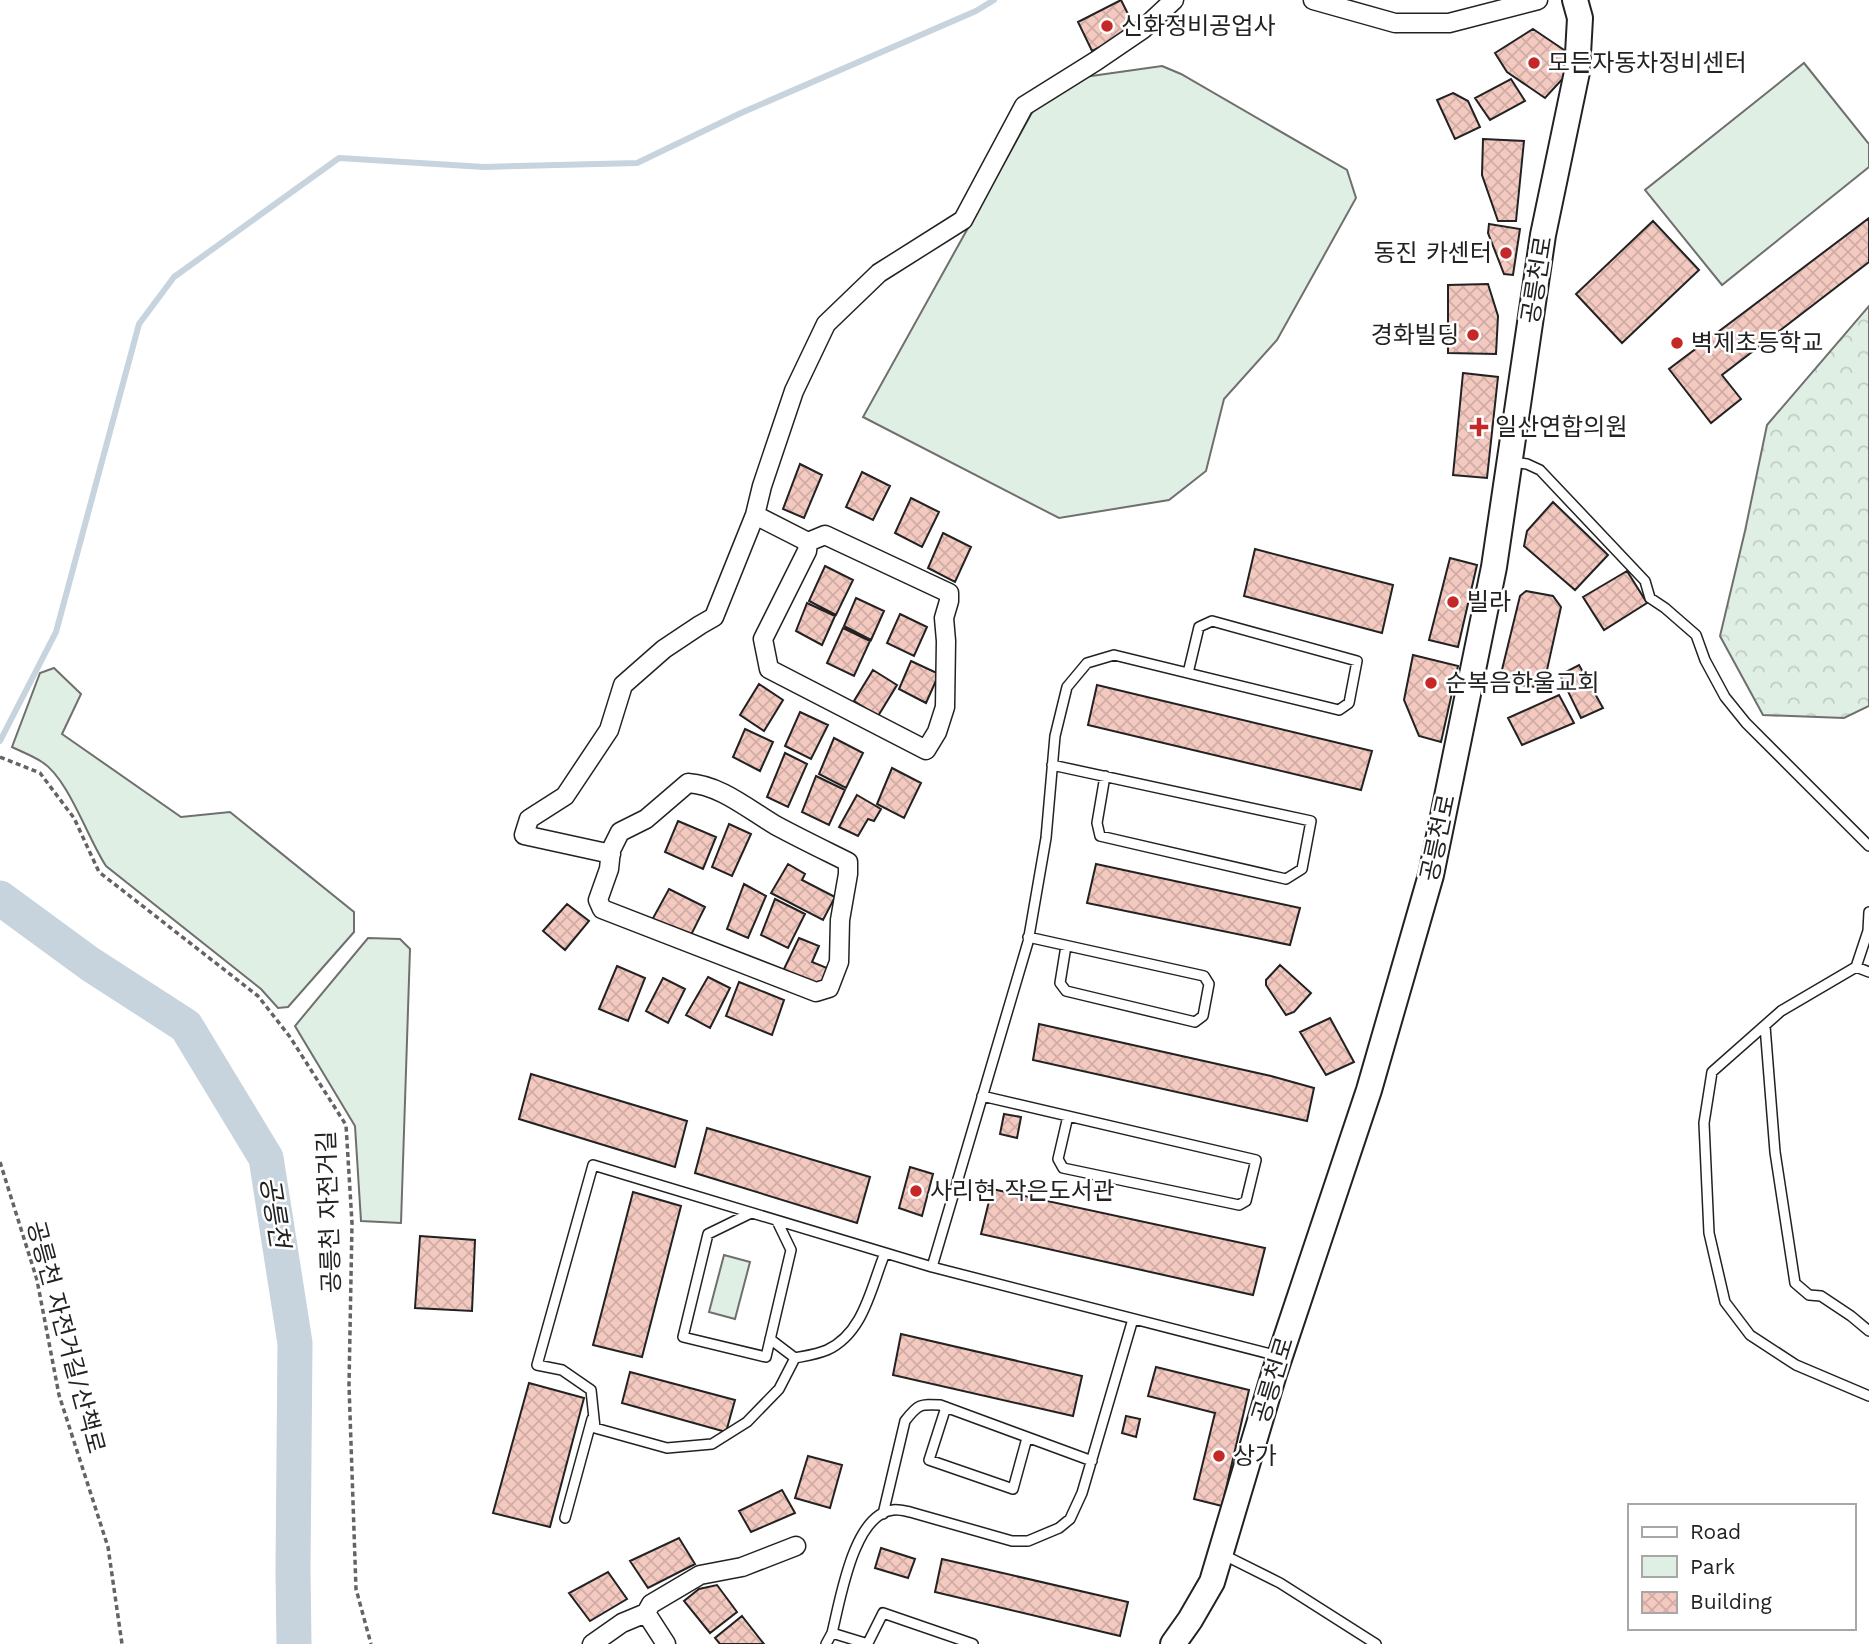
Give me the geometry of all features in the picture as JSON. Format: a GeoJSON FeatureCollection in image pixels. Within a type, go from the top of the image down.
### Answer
{"type":"FeatureCollection","features":[{"type":"Feature","properties":{"kind":"street"},"geometry":{"type":"LineString","coordinates":[[611,854],[524,835],[529,819],[565,796],[609,730],[622,685],[664,649],[714,617],[755,515],[794,391],[826,324],[879,273],[963,220],[1024,106],[1143,29],[1174,0]]}},
{"type":"Feature","properties":{"kind":"street"},"geometry":{"type":"LineString","coordinates":[[1313,0],[1395,23],[1449,23],[1538,0]]}},
{"type":"Feature","properties":{"kind":"street","name":"공릉천로"},"geometry":{"type":"LineString","coordinates":[[1172,1644],[1190,1620],[1212,1582],[1280,1357],[1369,1090],[1430,875],[1494,567],[1543,235],[1577,72],[1580,18],[1575,0]]}},
{"type":"Feature","properties":{"kind":"street"},"geometry":{"type":"LineString","coordinates":[[755,515],[808,542],[825,535],[948,593],[949,601],[944,618],[945,707],[937,732],[926,750],[769,668],[763,639],[807,551],[808,542]]}},
{"type":"Feature","properties":{"kind":"street"},"geometry":{"type":"LineString","coordinates":[[688,783],[699,784],[737,801],[848,862],[840,920],[839,962],[829,988],[816,992],[601,909],[598,900],[609,869],[611,854],[620,832],[646,819],[688,783]]}},
{"type":"Feature","properties":{"kind":"street"},"geometry":{"type":"LineString","coordinates":[[592,1644],[622,1623],[646,1614],[651,1604],[700,1574],[742,1567],[796,1546]]}},
{"type":"Feature","properties":{"kind":"street"},"geometry":{"type":"LineString","coordinates":[[646,1614],[666,1644]]}},
{"type":"Feature","properties":{"kind":"lane"},"geometry":{"type":"LineString","coordinates":[[1510,462],[1527,464],[1540,470],[1625,557],[1645,581],[1650,598],[1696,635],[1705,660],[1725,697],[1746,723],[1869,846]]}},
{"type":"Feature","properties":{"kind":"lane"},"geometry":{"type":"LineString","coordinates":[[932,1267],[1028,937],[1046,838],[1055,736],[1067,687],[1087,663],[1114,655],[1339,710],[1349,702],[1357,661],[1212,621],[1199,627],[1188,673]]}},
{"type":"Feature","properties":{"kind":"lane"},"geometry":{"type":"LineString","coordinates":[[1052,765],[1105,776],[1311,821],[1302,869],[1286,879],[1100,836],[1097,822],[1105,776]]}},
{"type":"Feature","properties":{"kind":"lane"},"geometry":{"type":"LineString","coordinates":[[1869,912],[1868,931],[1856,967],[1781,1011],[1712,1072],[1704,1123],[1709,1233],[1725,1302],[1750,1335],[1796,1366],[1869,1396]]}},
{"type":"Feature","properties":{"kind":"lane"},"geometry":{"type":"LineString","coordinates":[[1028,937],[1204,976],[1209,984],[1203,1016],[1195,1022],[1066,991],[1060,983],[1066,946]]}},
{"type":"Feature","properties":{"kind":"lane"},"geometry":{"type":"LineString","coordinates":[[1856,967],[1869,972]]}},
{"type":"Feature","properties":{"kind":"lane"},"geometry":{"type":"LineString","coordinates":[[1765,1026],[1775,1152],[1795,1283],[1809,1295],[1821,1296],[1852,1316],[1869,1331]]}},
{"type":"Feature","properties":{"kind":"lane"},"geometry":{"type":"LineString","coordinates":[[982,1096],[1069,1116],[1256,1160],[1247,1201],[1239,1205],[1063,1168],[1058,1159],[1069,1116]]}},
{"type":"Feature","properties":{"kind":"lane"},"geometry":{"type":"LineString","coordinates":[[885,1253],[862,1316],[846,1338],[827,1350],[795,1358],[779,1389],[747,1422],[712,1444],[667,1448],[595,1428],[592,1390],[562,1370],[537,1365],[593,1165],[932,1267],[1280,1357]]}},
{"type":"Feature","properties":{"kind":"lane"},"geometry":{"type":"LineString","coordinates":[[751,1213],[708,1234],[683,1337],[766,1357],[790,1250],[777,1221]]}},
{"type":"Feature","properties":{"kind":"lane"},"geometry":{"type":"LineString","coordinates":[[826,1644],[832,1633],[850,1558],[874,1520],[883,1514],[893,1510],[910,1512],[1012,1541],[1028,1541],[1059,1528],[1070,1519],[1082,1493],[1133,1319]]}},
{"type":"Feature","properties":{"kind":"lane"},"geometry":{"type":"LineString","coordinates":[[770,1339],[795,1358]]}},
{"type":"Feature","properties":{"kind":"lane"},"geometry":{"type":"LineString","coordinates":[[883,1514],[905,1420],[922,1404],[946,1407],[1092,1461]]}},
{"type":"Feature","properties":{"kind":"lane"},"geometry":{"type":"LineString","coordinates":[[946,1407],[929,1460],[1013,1489],[1027,1438]]}},
{"type":"Feature","properties":{"kind":"lane"},"geometry":{"type":"LineString","coordinates":[[565,1518],[594,1414]]}},
{"type":"Feature","properties":{"kind":"lane"},"geometry":{"type":"LineString","coordinates":[[1221,1553],[1280,1583],[1376,1644]]}},
{"type":"Feature","properties":{"kind":"lane"},"geometry":{"type":"LineString","coordinates":[[832,1633],[868,1644],[883,1613],[973,1644]]}},
{"type":"Feature","properties":{"kind":"path","name":"공릉천 자전거길"},"geometry":{"type":"LineString","coordinates":[[0,757],[40,773],[74,818],[99,872],[258,996],[290,1037],[346,1125],[352,1223],[349,1385],[356,1589],[371,1644]]}},
{"type":"Feature","properties":{"kind":"path","name":"공릉천 자전거길/산책로"},"geometry":{"type":"LineString","coordinates":[[0,1162],[37,1280],[59,1395],[108,1547],[122,1644]]}},
{"type":"Feature","properties":{"kind":"green space"},"geometry":{"type":"Polygon","coordinates":[[[1804,63],[1869,144],[1869,167],[1722,285],[1645,190],[1804,63]]]}},
{"type":"Feature","properties":{"kind":"green space"},"geometry":{"type":"Polygon","coordinates":[[[1162,66],[1181,74],[1347,170],[1356,198],[1277,340],[1224,399],[1206,471],[1169,500],[1059,518],[863,417],[1049,82],[1162,66]]]}},
{"type":"Feature","properties":{"kind":"green space"},"geometry":{"type":"Polygon","coordinates":[[[1869,306],[1869,706],[1844,718],[1763,715],[1720,636],[1767,425],[1869,306]]]}},
{"type":"Feature","properties":{"kind":"green space"},"geometry":{"type":"Polygon","coordinates":[[[54,668],[81,694],[62,734],[181,817],[230,812],[354,912],[354,932],[288,1007],[278,1008],[261,989],[106,866],[60,781],[42,762],[12,747],[40,673],[54,668]]]}},
{"type":"Feature","properties":{"kind":"green space"},"geometry":{"type":"Polygon","coordinates":[[[368,938],[400,939],[410,949],[401,1223],[361,1221],[355,1126],[295,1026],[368,938]]]}},
{"type":"Feature","properties":{"kind":"green space"},"geometry":{"type":"Polygon","coordinates":[[[724,1255],[750,1262],[735,1319],[709,1312],[724,1255]]]}},
{"type":"Feature","properties":{"kind":"building","name":"신화정비공업사"},"geometry":{"type":"Polygon","coordinates":[[[1121,0],[1136,30],[1092,51],[1078,22],[1121,0]]]}},
{"type":"Feature","properties":{"kind":"building","name":"모든자동차정비센터"},"geometry":{"type":"Polygon","coordinates":[[[1533,29],[1567,52],[1567,74],[1545,98],[1507,72],[1495,53],[1533,29]]]}},
{"type":"Feature","properties":{"kind":"building"},"geometry":{"type":"Polygon","coordinates":[[[1511,79],[1525,101],[1490,120],[1475,98],[1511,79]]]}},
{"type":"Feature","properties":{"kind":"building"},"geometry":{"type":"Polygon","coordinates":[[[1453,93],[1468,101],[1480,127],[1455,139],[1437,100],[1453,93]]]}},
{"type":"Feature","properties":{"kind":"building"},"geometry":{"type":"Polygon","coordinates":[[[1483,139],[1524,141],[1516,221],[1498,221],[1482,175],[1483,139]]]}},
{"type":"Feature","properties":{"kind":"building"},"geometry":{"type":"Polygon","coordinates":[[[1869,218],[1869,262],[1722,375],[1741,399],[1711,423],[1669,369],[1869,218]]]}},
{"type":"Feature","properties":{"kind":"building"},"geometry":{"type":"Polygon","coordinates":[[[1653,221],[1699,270],[1622,343],[1576,294],[1653,221]]]}},
{"type":"Feature","properties":{"kind":"building","name":"동진 카센터"},"geometry":{"type":"Polygon","coordinates":[[[1489,224],[1520,229],[1513,275],[1504,274],[1488,233],[1489,224]]]}},
{"type":"Feature","properties":{"kind":"building","name":"경화빌딩"},"geometry":{"type":"Polygon","coordinates":[[[1488,284],[1498,316],[1496,354],[1448,353],[1448,285],[1488,284]]]}},
{"type":"Feature","properties":{"kind":"building"},"geometry":{"type":"Polygon","coordinates":[[[1463,373],[1498,377],[1487,478],[1453,475],[1463,373]]]}},
{"type":"Feature","properties":{"kind":"building"},"geometry":{"type":"Polygon","coordinates":[[[800,464],[822,475],[804,518],[783,509],[800,464]]]}},
{"type":"Feature","properties":{"kind":"building"},"geometry":{"type":"Polygon","coordinates":[[[862,472],[890,486],[873,520],[846,507],[862,472]]]}},
{"type":"Feature","properties":{"kind":"building"},"geometry":{"type":"Polygon","coordinates":[[[911,498],[939,512],[922,547],[895,533],[911,498]]]}},
{"type":"Feature","properties":{"kind":"building"},"geometry":{"type":"Polygon","coordinates":[[[1553,502],[1608,555],[1575,590],[1524,546],[1527,531],[1553,502]]]}},
{"type":"Feature","properties":{"kind":"building"},"geometry":{"type":"Polygon","coordinates":[[[943,533],[971,547],[955,582],[928,568],[943,533]]]}},
{"type":"Feature","properties":{"kind":"building"},"geometry":{"type":"Polygon","coordinates":[[[1255,549],[1393,585],[1382,633],[1244,596],[1255,549]]]}},
{"type":"Feature","properties":{"kind":"building","name":"빌라"},"geometry":{"type":"Polygon","coordinates":[[[1450,558],[1477,565],[1458,647],[1429,640],[1450,558]]]}},
{"type":"Feature","properties":{"kind":"building"},"geometry":{"type":"Polygon","coordinates":[[[825,566],[853,580],[836,615],[809,601],[825,566]]]}},
{"type":"Feature","properties":{"kind":"building"},"geometry":{"type":"Polygon","coordinates":[[[1627,571],[1647,603],[1604,630],[1583,597],[1627,571]]]}},
{"type":"Feature","properties":{"kind":"building"},"geometry":{"type":"Polygon","coordinates":[[[1526,591],[1553,596],[1561,607],[1543,688],[1499,682],[1520,596],[1526,591]]]}},
{"type":"Feature","properties":{"kind":"building"},"geometry":{"type":"Polygon","coordinates":[[[856,598],[884,611],[871,640],[844,626],[856,598]]]}},
{"type":"Feature","properties":{"kind":"building"},"geometry":{"type":"Polygon","coordinates":[[[807,603],[835,616],[822,645],[796,631],[807,603]]]}},
{"type":"Feature","properties":{"kind":"building"},"geometry":{"type":"Polygon","coordinates":[[[900,614],[927,627],[914,656],[887,643],[900,614]]]}},
{"type":"Feature","properties":{"kind":"building"},"geometry":{"type":"Polygon","coordinates":[[[843,628],[870,641],[854,676],[827,663],[843,628]]]}},
{"type":"Feature","properties":{"kind":"building","name":"순복음한울교회"},"geometry":{"type":"Polygon","coordinates":[[[1413,655],[1458,666],[1441,742],[1419,736],[1404,700],[1413,655]]]}},
{"type":"Feature","properties":{"kind":"building"},"geometry":{"type":"Polygon","coordinates":[[[911,661],[939,674],[926,703],[899,689],[911,661]]]}},
{"type":"Feature","properties":{"kind":"building"},"geometry":{"type":"Polygon","coordinates":[[[1579,665],[1603,708],[1581,718],[1560,675],[1579,665]]]}},
{"type":"Feature","properties":{"kind":"building"},"geometry":{"type":"Polygon","coordinates":[[[873,670],[897,685],[878,716],[854,701],[873,670]]]}},
{"type":"Feature","properties":{"kind":"building"},"geometry":{"type":"Polygon","coordinates":[[[759,684],[783,700],[764,731],[740,715],[759,684]]]}},
{"type":"Feature","properties":{"kind":"building"},"geometry":{"type":"Polygon","coordinates":[[[1097,685],[1372,751],[1361,790],[1088,725],[1097,685]]]}},
{"type":"Feature","properties":{"kind":"building"},"geometry":{"type":"Polygon","coordinates":[[[1559,695],[1574,723],[1522,745],[1508,718],[1559,695]]]}},
{"type":"Feature","properties":{"kind":"building"},"geometry":{"type":"Polygon","coordinates":[[[800,712],[828,725],[811,759],[785,746],[800,712]]]}},
{"type":"Feature","properties":{"kind":"building"},"geometry":{"type":"Polygon","coordinates":[[[745,729],[773,742],[760,771],[733,757],[745,729]]]}},
{"type":"Feature","properties":{"kind":"building"},"geometry":{"type":"Polygon","coordinates":[[[834,738],[863,753],[846,788],[819,774],[834,738]]]}},
{"type":"Feature","properties":{"kind":"building"},"geometry":{"type":"Polygon","coordinates":[[[785,753],[807,764],[788,807],[767,797],[785,753]]]}},
{"type":"Feature","properties":{"kind":"building"},"geometry":{"type":"Polygon","coordinates":[[[892,768],[921,783],[904,818],[877,804],[892,768]]]}},
{"type":"Feature","properties":{"kind":"building"},"geometry":{"type":"Polygon","coordinates":[[[816,776],[845,790],[829,825],[802,812],[816,776]]]}},
{"type":"Feature","properties":{"kind":"building"},"geometry":{"type":"Polygon","coordinates":[[[857,795],[881,809],[874,821],[868,819],[858,836],[839,827],[857,795]]]}},
{"type":"Feature","properties":{"kind":"building"},"geometry":{"type":"Polygon","coordinates":[[[678,821],[716,837],[703,869],[665,852],[678,821]]]}},
{"type":"Feature","properties":{"kind":"building"},"geometry":{"type":"Polygon","coordinates":[[[729,824],[751,834],[732,876],[712,867],[729,824]]]}},
{"type":"Feature","properties":{"kind":"building"},"geometry":{"type":"Polygon","coordinates":[[[788,864],[805,874],[802,880],[835,897],[823,920],[771,893],[788,864]]]}},
{"type":"Feature","properties":{"kind":"building"},"geometry":{"type":"Polygon","coordinates":[[[1096,864],[1300,908],[1290,945],[1087,903],[1096,864]]]}},
{"type":"Feature","properties":{"kind":"building"},"geometry":{"type":"Polygon","coordinates":[[[744,884],[766,896],[748,938],[727,929],[744,884]]]}},
{"type":"Feature","properties":{"kind":"building"},"geometry":{"type":"Polygon","coordinates":[[[669,889],[705,907],[689,939],[652,920],[669,889]]]}},
{"type":"Feature","properties":{"kind":"building"},"geometry":{"type":"Polygon","coordinates":[[[775,899],[805,914],[788,948],[761,935],[775,899]]]}},
{"type":"Feature","properties":{"kind":"building"},"geometry":{"type":"Polygon","coordinates":[[[567,904],[589,921],[565,950],[543,931],[567,904]]]}},
{"type":"Feature","properties":{"kind":"building"},"geometry":{"type":"Polygon","coordinates":[[[799,938],[819,946],[812,962],[827,968],[820,988],[783,971],[799,938]]]}},
{"type":"Feature","properties":{"kind":"building"},"geometry":{"type":"Polygon","coordinates":[[[1280,965],[1311,993],[1294,1012],[1286,1015],[1266,985],[1266,980],[1280,965]]]}},
{"type":"Feature","properties":{"kind":"building"},"geometry":{"type":"Polygon","coordinates":[[[617,966],[645,978],[628,1021],[599,1009],[617,966]]]}},
{"type":"Feature","properties":{"kind":"building"},"geometry":{"type":"Polygon","coordinates":[[[708,977],[730,988],[710,1028],[686,1015],[708,977]]]}},
{"type":"Feature","properties":{"kind":"building"},"geometry":{"type":"Polygon","coordinates":[[[663,978],[685,989],[668,1023],[646,1011],[663,978]]]}},
{"type":"Feature","properties":{"kind":"building"},"geometry":{"type":"Polygon","coordinates":[[[739,982],[784,1000],[772,1035],[726,1016],[739,982]]]}},
{"type":"Feature","properties":{"kind":"building"},"geometry":{"type":"Polygon","coordinates":[[[1330,1018],[1354,1062],[1326,1075],[1300,1032],[1330,1018]]]}},
{"type":"Feature","properties":{"kind":"building"},"geometry":{"type":"Polygon","coordinates":[[[1039,1024],[1314,1088],[1307,1121],[1033,1060],[1039,1024]]]}},
{"type":"Feature","properties":{"kind":"building"},"geometry":{"type":"Polygon","coordinates":[[[531,1074],[687,1121],[675,1167],[519,1119],[531,1074]]]}},
{"type":"Feature","properties":{"kind":"building"},"geometry":{"type":"Polygon","coordinates":[[[1004,1114],[1021,1117],[1017,1138],[1000,1134],[1004,1114]]]}},
{"type":"Feature","properties":{"kind":"building"},"geometry":{"type":"Polygon","coordinates":[[[707,1128],[870,1177],[857,1223],[695,1173],[707,1128]]]}},
{"type":"Feature","properties":{"kind":"building","name":"사리현 작은도서관"},"geometry":{"type":"Polygon","coordinates":[[[910,1167],[933,1174],[922,1216],[899,1208],[910,1167]]]}},
{"type":"Feature","properties":{"kind":"building"},"geometry":{"type":"Polygon","coordinates":[[[992,1189],[1265,1248],[1253,1295],[981,1234],[992,1189]]]}},
{"type":"Feature","properties":{"kind":"building"},"geometry":{"type":"Polygon","coordinates":[[[633,1192],[681,1206],[642,1357],[593,1345],[633,1192]]]}},
{"type":"Feature","properties":{"kind":"building"},"geometry":{"type":"Polygon","coordinates":[[[420,1236],[475,1240],[472,1311],[415,1308],[420,1236]]]}},
{"type":"Feature","properties":{"kind":"building"},"geometry":{"type":"Polygon","coordinates":[[[901,1334],[1082,1376],[1073,1416],[893,1375],[901,1334]]]}},
{"type":"Feature","properties":{"kind":"building","name":"상가"},"geometry":{"type":"Polygon","coordinates":[[[1156,1367],[1249,1390],[1222,1506],[1194,1499],[1215,1413],[1148,1396],[1156,1367]]]}},
{"type":"Feature","properties":{"kind":"building"},"geometry":{"type":"Polygon","coordinates":[[[630,1372],[735,1400],[726,1432],[622,1403],[630,1372]]]}},
{"type":"Feature","properties":{"kind":"building"},"geometry":{"type":"Polygon","coordinates":[[[529,1383],[584,1398],[550,1527],[493,1513],[529,1383]]]}},
{"type":"Feature","properties":{"kind":"building"},"geometry":{"type":"Polygon","coordinates":[[[1126,1416],[1140,1419],[1136,1437],[1122,1433],[1126,1416]]]}},
{"type":"Feature","properties":{"kind":"building"},"geometry":{"type":"Polygon","coordinates":[[[808,1456],[842,1465],[830,1508],[795,1498],[808,1456]]]}},
{"type":"Feature","properties":{"kind":"building"},"geometry":{"type":"Polygon","coordinates":[[[782,1490],[795,1513],[751,1532],[739,1511],[782,1490]]]}},
{"type":"Feature","properties":{"kind":"building"},"geometry":{"type":"Polygon","coordinates":[[[679,1538],[695,1564],[648,1588],[630,1561],[679,1538]]]}},
{"type":"Feature","properties":{"kind":"building"},"geometry":{"type":"Polygon","coordinates":[[[881,1548],[915,1559],[908,1578],[875,1568],[881,1548]]]}},
{"type":"Feature","properties":{"kind":"building"},"geometry":{"type":"Polygon","coordinates":[[[942,1559],[1128,1602],[1120,1636],[935,1592],[942,1559]]]}},
{"type":"Feature","properties":{"kind":"building"},"geometry":{"type":"Polygon","coordinates":[[[608,1572],[627,1599],[590,1621],[569,1593],[608,1572]]]}},
{"type":"Feature","properties":{"kind":"building"},"geometry":{"type":"Polygon","coordinates":[[[717,1585],[737,1612],[710,1633],[684,1601],[699,1589],[717,1585]]]}},
{"type":"Feature","properties":{"kind":"building"},"geometry":{"type":"Polygon","coordinates":[[[742,1616],[764,1644],[720,1644],[715,1638],[742,1616]]]}},
{"type":"Feature","properties":{"kind":"waterway"},"geometry":{"type":"LineString","coordinates":[[0,741],[56,632],[139,324],[174,277],[339,158],[484,167],[637,163],[741,113],[976,11],[994,0]]}},
{"type":"Feature","properties":{"kind":"waterway","name":"공릉천"},"geometry":{"type":"LineString","coordinates":[[0,898],[90,964],[186,1026],[266,1158],[295,1343],[294,1644]]}},
{"type":"Feature","properties":{"kind":"place","name":"신화정비공업사"},"geometry":{"type":"Point","coordinates":[1107,26]}},
{"type":"Feature","properties":{"kind":"place","name":"모든자동차정비센터"},"geometry":{"type":"Point","coordinates":[1534,63]}},
{"type":"Feature","properties":{"kind":"place","name":"동진 카센터"},"geometry":{"type":"Point","coordinates":[1506,253]}},
{"type":"Feature","properties":{"kind":"place","name":"경화빌딩"},"geometry":{"type":"Point","coordinates":[1473,335]}},
{"type":"Feature","properties":{"kind":"place","name":"벽제초등학교"},"geometry":{"type":"Point","coordinates":[1677,343]}},
{"type":"Feature","properties":{"kind":"place","name":"일산연합의원"},"geometry":{"type":"Point","coordinates":[1479,427]}},
{"type":"Feature","properties":{"kind":"place","name":"빌라"},"geometry":{"type":"Point","coordinates":[1453,602]}},
{"type":"Feature","properties":{"kind":"place","name":"순복음한울교회"},"geometry":{"type":"Point","coordinates":[1431,683]}},
{"type":"Feature","properties":{"kind":"place","name":"사리현 작은도서관"},"geometry":{"type":"Point","coordinates":[916,1191]}},
{"type":"Feature","properties":{"kind":"place","name":"상가"},"geometry":{"type":"Point","coordinates":[1219,1456]}}]}
